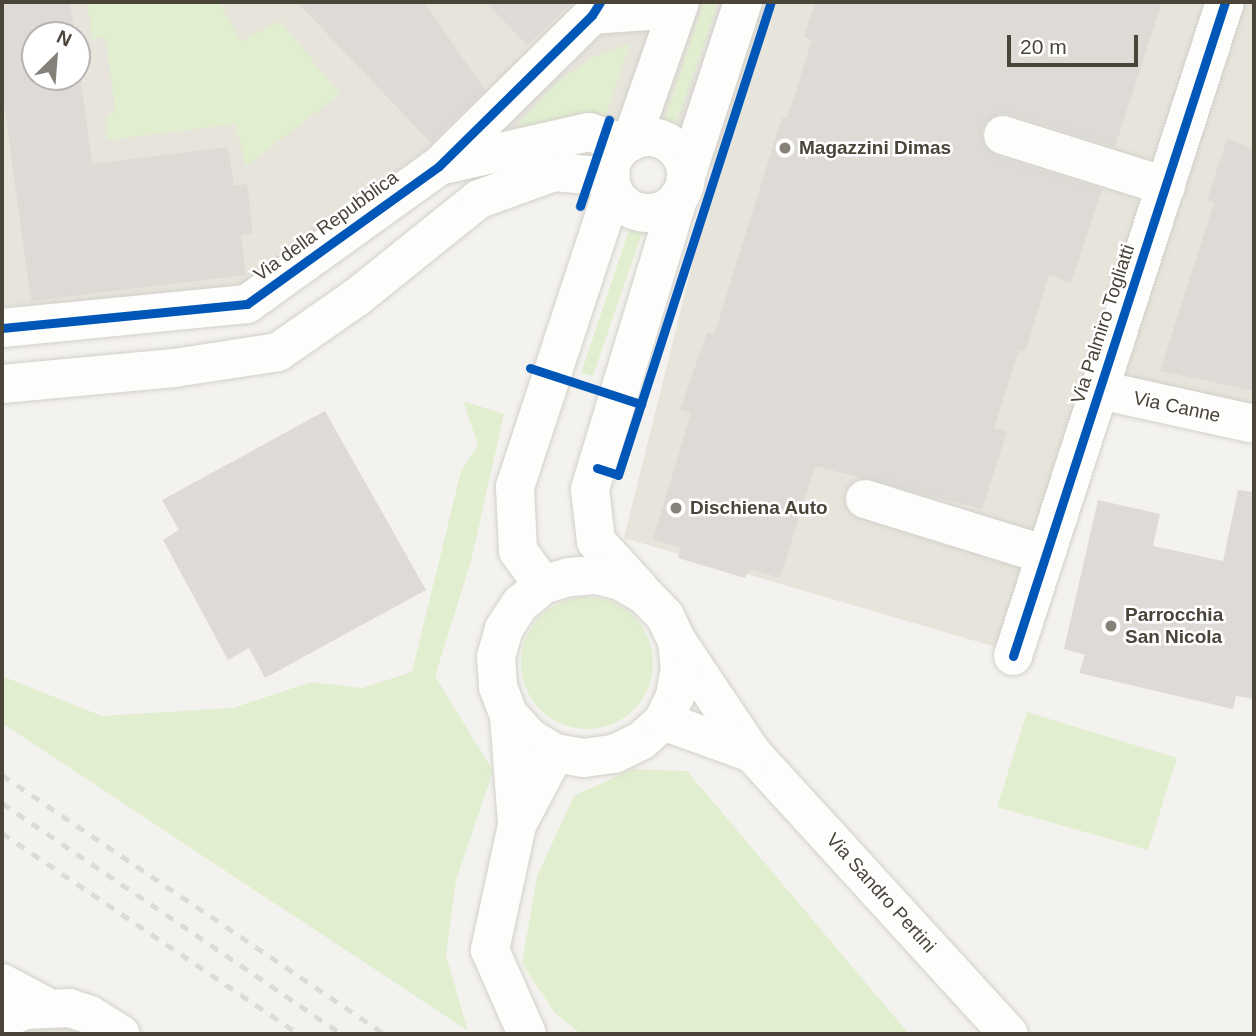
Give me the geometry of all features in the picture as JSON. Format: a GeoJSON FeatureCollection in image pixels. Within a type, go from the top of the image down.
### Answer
{"type":"FeatureCollection","features":[{"type":"Feature","properties":{"kind":"street"},"geometry":{"type":"LineString","coordinates":[[509,715],[529,737],[555,752],[584,758],[614,754],[641,741],[663,721],[675,696],[680,669],[677,641],[665,616],[596,541],[590,489],[743,2]]}},
{"type":"Feature","properties":{"kind":"street","name":"Via Palmiro Togliatti"},"geometry":{"type":"LineString","coordinates":[[1013,656],[1225,2]]}},
{"type":"Feature","properties":{"kind":"street"},"geometry":{"type":"LineString","coordinates":[[543,586],[517,551],[516,486],[620,163],[678,5],[596,8]]}},
{"type":"Feature","properties":{"kind":"street","name":"Via della Repubblica"},"geometry":{"type":"LineString","coordinates":[[2,328],[247,304],[439,166],[596,8]]}},
{"type":"Feature","properties":{"kind":"street","name":"Via della Repubblica"},"geometry":{"type":"LineString","coordinates":[[439,166],[589,132],[620,163]]}},
{"type":"Feature","properties":{"kind":"street"},"geometry":{"type":"LineString","coordinates":[[1003,135],[1166,186]]}},
{"type":"Feature","properties":{"kind":"street"},"geometry":{"type":"LineString","coordinates":[[2,384],[174,368],[278,352],[357,297],[479,199],[554,172],[620,163],[652,137],[666,141],[684,162],[683,186],[664,210],[637,211],[625,205],[620,163]]}},
{"type":"Feature","properties":{"kind":"street","name":"Via Canne"},"geometry":{"type":"LineString","coordinates":[[1100,390],[1254,424]]}},
{"type":"Feature","properties":{"kind":"street"},"geometry":{"type":"LineString","coordinates":[[865,499],[1046,555]]}},
{"type":"Feature","properties":{"kind":"street"},"geometry":{"type":"LineString","coordinates":[[517,825],[509,715],[498,687],[496,657],[504,629],[520,604],[543,586],[569,577],[597,575],[623,582],[646,596]]}},
{"type":"Feature","properties":{"kind":"street","name":"Via Sandro Pertini"},"geometry":{"type":"LineString","coordinates":[[677,641],[752,753],[1009,1034]]}},
{"type":"Feature","properties":{"kind":"street","name":"Via Sandro Pertini"},"geometry":{"type":"LineString","coordinates":[[663,721],[752,753]]}},
{"type":"Feature","properties":{"kind":"street"},"geometry":{"type":"LineString","coordinates":[[527,1034],[489,950],[517,825],[555,752]]}},
{"type":"Feature","properties":{"kind":"street"},"geometry":{"type":"LineString","coordinates":[[2,983],[47,1007],[90,1015],[120,1034]]}},
{"type":"Feature","properties":{"kind":"street"},"geometry":{"type":"LineString","coordinates":[[2,1020],[47,1007]]}},
{"type":"Feature","properties":{"kind":"shaded area"},"geometry":{"type":"Polygon","coordinates":[[[2,2],[1254,2],[1254,405],[1095,369],[999,648],[624,538],[716,168],[588,123],[423,152],[247,289],[2,307],[2,2]]]}},
{"type":"Feature","properties":{"kind":"shaded area"},"geometry":{"type":"Polygon","coordinates":[[[2,1004],[88,1034],[2,1034],[2,1004]]]}},
{"type":"Feature","properties":{"kind":"green space"},"geometry":{"type":"Polygon","coordinates":[[[87,2],[219,2],[241,41],[280,21],[340,94],[246,166],[235,124],[107,140],[107,118],[115,110],[106,37],[92,40],[87,2]]]}},
{"type":"Feature","properties":{"kind":"green space"},"geometry":{"type":"Polygon","coordinates":[[[704,2],[718,2],[674,130],[662,126],[704,2]]]}},
{"type":"Feature","properties":{"kind":"green space"},"geometry":{"type":"Polygon","coordinates":[[[630,43],[606,115],[570,117],[508,136],[555,84],[590,59],[630,43]]]}},
{"type":"Feature","properties":{"kind":"green space"},"geometry":{"type":"Polygon","coordinates":[[[630,227],[643,230],[593,376],[581,373],[630,227]]]}},
{"type":"Feature","properties":{"kind":"green space"},"geometry":{"type":"Polygon","coordinates":[[[463,401],[504,414],[471,561],[435,676],[493,771],[456,880],[446,955],[468,1031],[2,723],[2,676],[102,716],[233,708],[311,682],[362,688],[412,672],[461,471],[478,445],[463,401]]]}},
{"type":"Feature","properties":{"kind":"green space"},"geometry":{"type":"Polygon","coordinates":[[[587,597],[612,602],[633,617],[648,638],[653,663],[648,688],[633,709],[612,724],[587,729],[562,724],[541,709],[526,688],[521,663],[526,638],[541,617],[562,602],[587,597]]]}},
{"type":"Feature","properties":{"kind":"green space"},"geometry":{"type":"Polygon","coordinates":[[[1027,712],[1177,758],[1148,850],[997,807],[1027,712]]]}},
{"type":"Feature","properties":{"kind":"green space"},"geometry":{"type":"Polygon","coordinates":[[[632,769],[687,771],[909,1034],[581,1034],[555,1013],[522,963],[537,876],[574,796],[632,769]]]}},
{"type":"Feature","properties":{"kind":"building"},"geometry":{"type":"Polygon","coordinates":[[[2,2],[70,2],[73,21],[21,21],[21,91],[82,91],[92,164],[228,147],[234,186],[247,184],[253,233],[241,235],[246,275],[31,301],[2,89],[2,2]]]}},
{"type":"Feature","properties":{"kind":"building"},"geometry":{"type":"Polygon","coordinates":[[[297,2],[424,2],[485,90],[431,143],[297,2]]]}},
{"type":"Feature","properties":{"kind":"building"},"geometry":{"type":"Polygon","coordinates":[[[485,2],[572,2],[527,45],[485,2]]]}},
{"type":"Feature","properties":{"kind":"building"},"geometry":{"type":"Polygon","coordinates":[[[815,2],[1162,2],[1115,147],[1009,114],[998,114],[982,128],[982,140],[996,156],[1102,189],[1071,283],[1049,275],[1025,352],[1019,350],[994,428],[1007,432],[982,509],[815,466],[780,578],[749,569],[745,578],[678,558],[681,548],[653,539],[691,413],[680,410],[707,332],[714,335],[782,117],[787,119],[812,40],[804,37],[815,2]]]}},
{"type":"Feature","properties":{"kind":"building"},"geometry":{"type":"Polygon","coordinates":[[[1227,139],[1254,149],[1254,391],[1160,371],[1214,203],[1207,200],[1227,139]]]}},
{"type":"Feature","properties":{"kind":"building"},"geometry":{"type":"Polygon","coordinates":[[[325,411],[426,590],[265,678],[249,648],[228,660],[163,540],[179,530],[162,500],[325,411]]]}},
{"type":"Feature","properties":{"kind":"building","name":"Parrocchia San Nicola"},"geometry":{"type":"Polygon","coordinates":[[[1238,490],[1254,492],[1254,699],[1236,696],[1233,709],[1079,673],[1085,655],[1064,649],[1098,500],[1160,514],[1153,546],[1223,561],[1238,490]]]}},
{"type":"Feature","properties":{"kind":"railway"},"geometry":{"type":"LineString","coordinates":[[2,775],[385,1034]]}},
{"type":"Feature","properties":{"kind":"railway"},"geometry":{"type":"LineString","coordinates":[[2,803],[342,1034]]}},
{"type":"Feature","properties":{"kind":"railway"},"geometry":{"type":"LineString","coordinates":[[2,833],[299,1034]]}},
{"type":"Feature","properties":{"kind":"cycle path"},"geometry":{"type":"LineString","coordinates":[[2,328],[247,304],[439,166],[592,15],[600,2]]}},
{"type":"Feature","properties":{"kind":"cycle path"},"geometry":{"type":"LineString","coordinates":[[597,468],[618,475],[771,2]]}},
{"type":"Feature","properties":{"kind":"cycle path"},"geometry":{"type":"LineString","coordinates":[[1013,656],[1225,2]]}},
{"type":"Feature","properties":{"kind":"cycle path"},"geometry":{"type":"LineString","coordinates":[[580,206],[609,120]]}},
{"type":"Feature","properties":{"kind":"cycle path"},"geometry":{"type":"LineString","coordinates":[[530,368],[641,404]]}},
{"type":"Feature","properties":{"kind":"place","name":"Magazzini Dimas"},"geometry":{"type":"Point","coordinates":[785,148]}},
{"type":"Feature","properties":{"kind":"place","name":"Dischiena Auto"},"geometry":{"type":"Point","coordinates":[676,508]}},
{"type":"Feature","properties":{"kind":"place","name":"Parrocchia San Nicola"},"geometry":{"type":"Point","coordinates":[1111,626]}}]}
